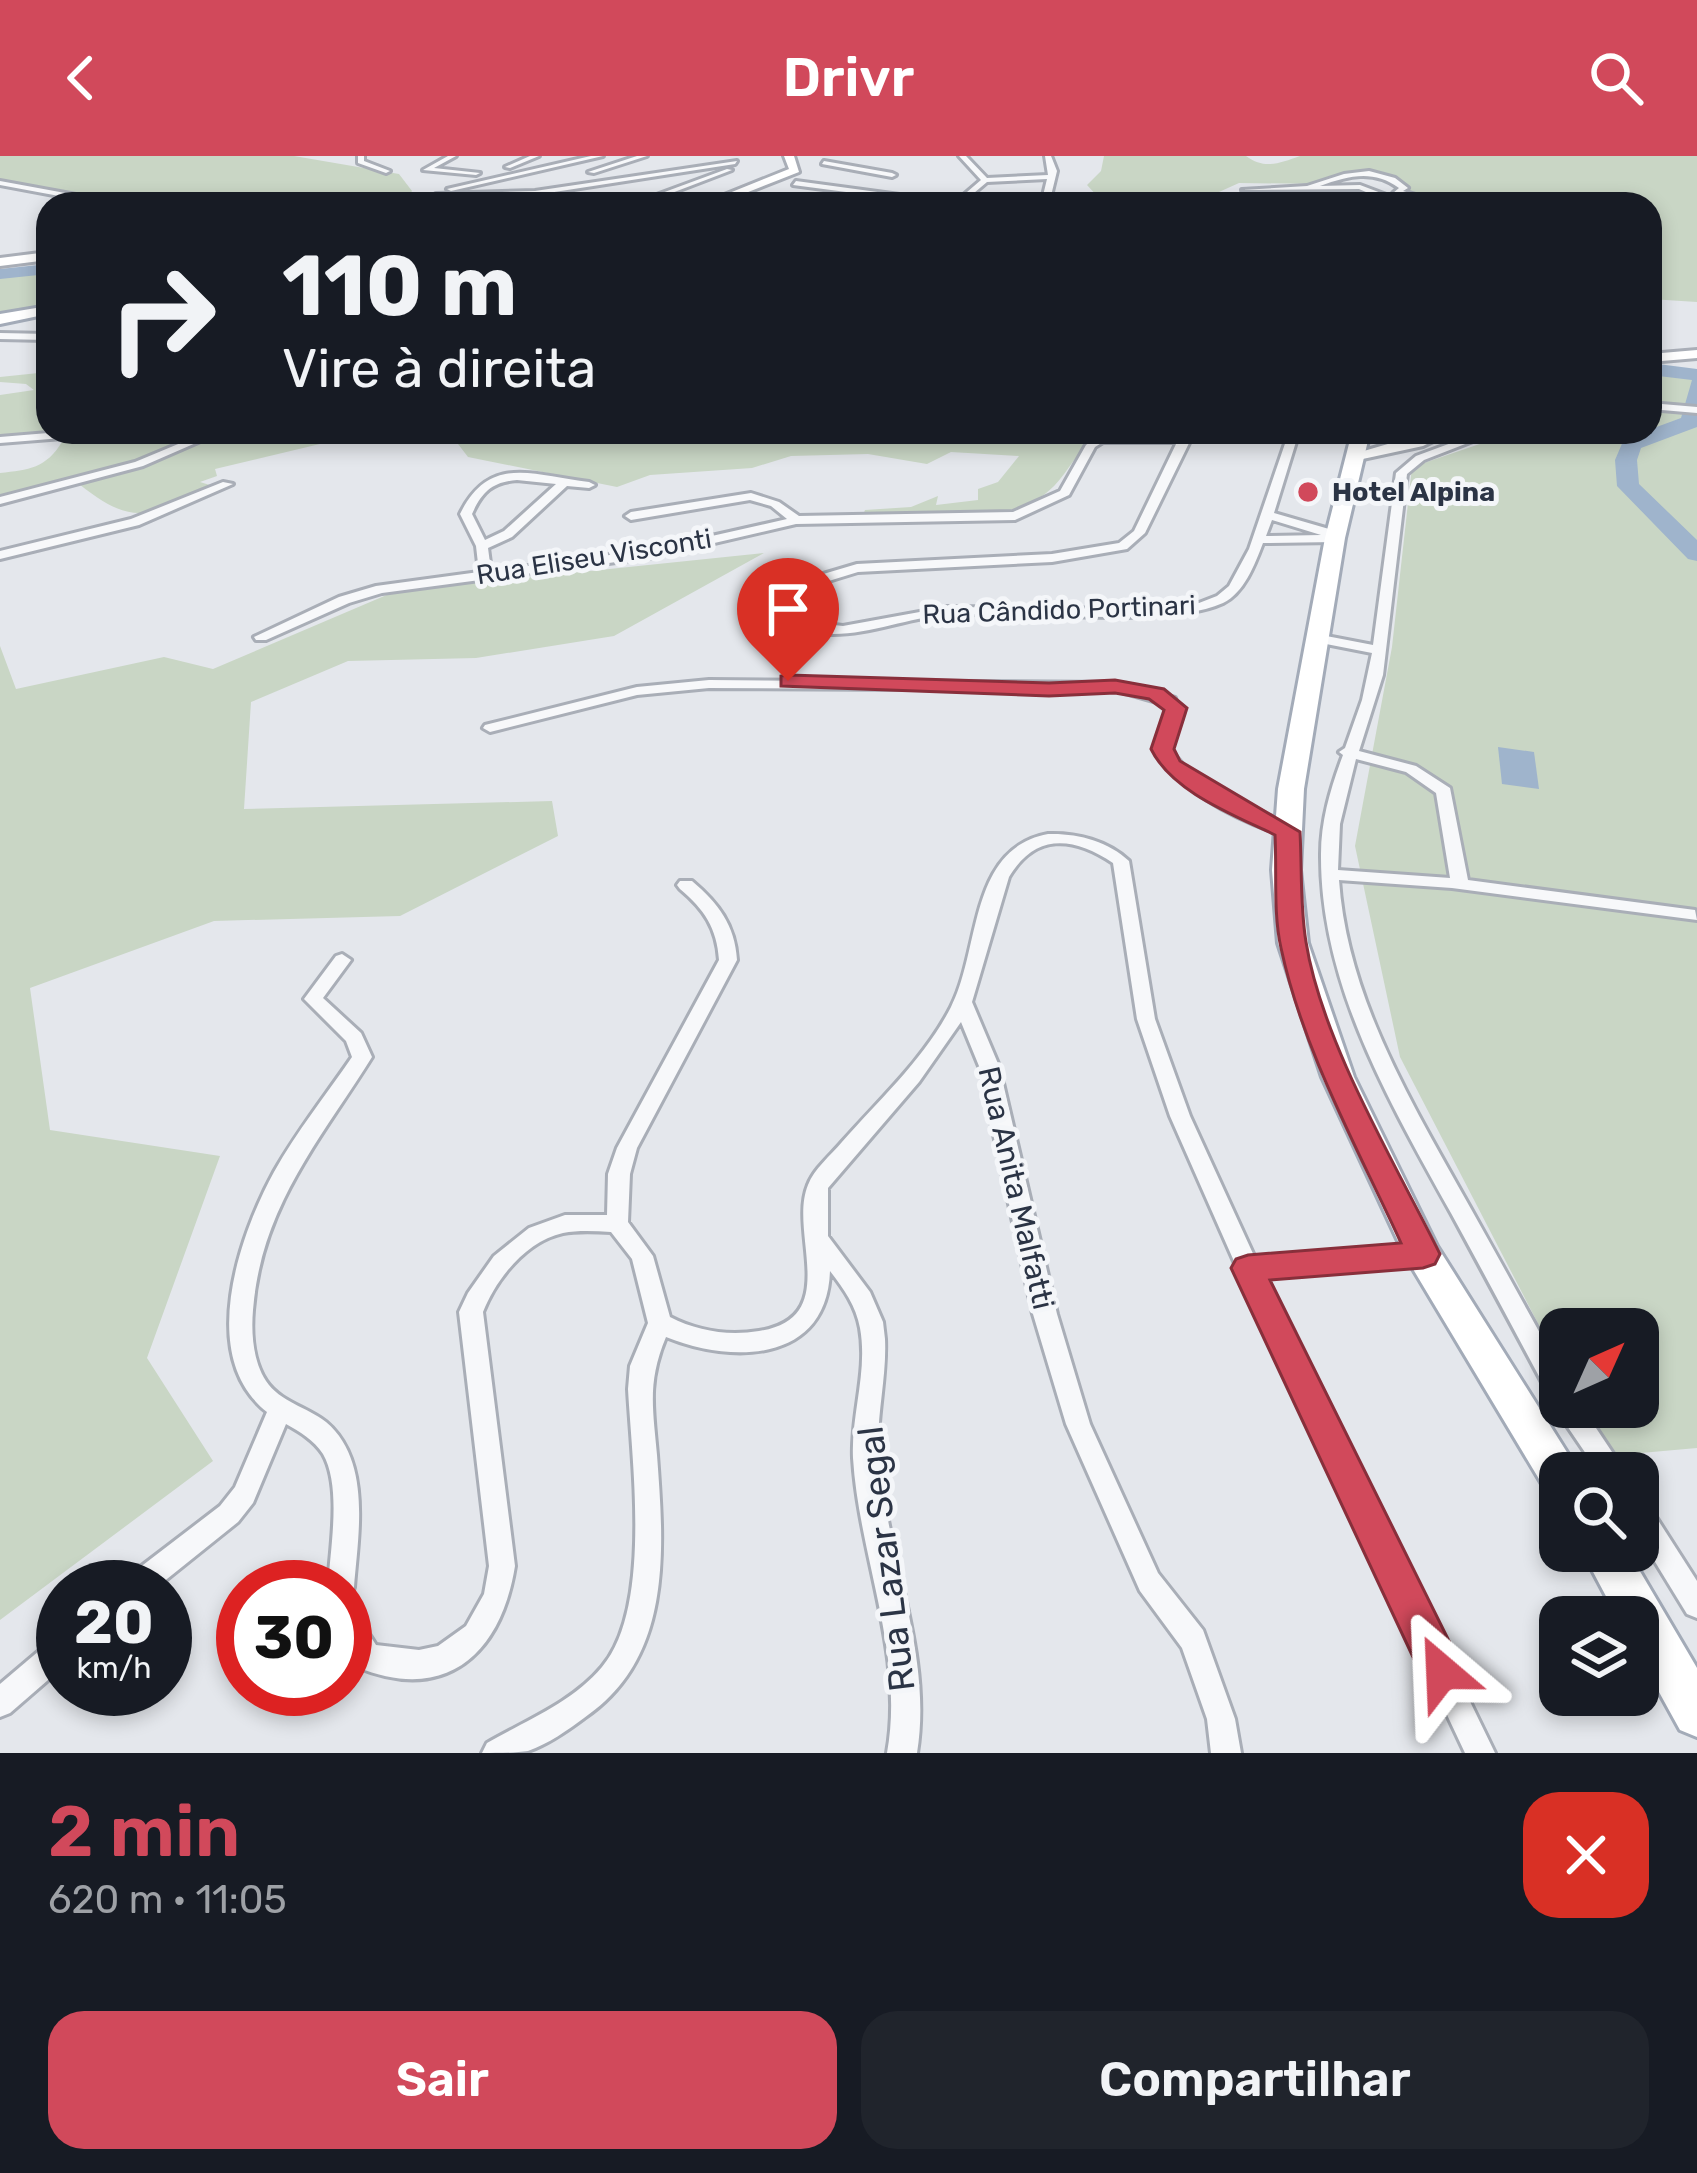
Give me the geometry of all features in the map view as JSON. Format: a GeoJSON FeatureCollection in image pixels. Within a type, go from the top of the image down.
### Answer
{"type":"FeatureCollection","features":[{"type":"Feature","properties":{"kind":"main road"},"geometry":{"type":"LineString","coordinates":[[0,319],[36,312]]}},
{"type":"Feature","properties":{"kind":"main road"},"geometry":{"type":"LineString","coordinates":[[1359,444],[1335,537],[1299,728],[1288,832],[1293,943],[1310,1004],[1339,1077],[1423,1254],[1545,1452]]}},
{"type":"Feature","properties":{"kind":"main road"},"geometry":{"type":"LineString","coordinates":[[1616,1572],[1697,1713]]}},
{"type":"Feature","properties":{"kind":"street"},"geometry":{"type":"LineString","coordinates":[[361,156],[360,162],[386,171]]}},
{"type":"Feature","properties":{"kind":"street"},"geometry":{"type":"LineString","coordinates":[[453,156],[426,170],[502,175]]}},
{"type":"Feature","properties":{"kind":"street"},"geometry":{"type":"LineString","coordinates":[[476,173],[521,165],[536,156]]}},
{"type":"Feature","properties":{"kind":"street"},"geometry":{"type":"LineString","coordinates":[[444,192],[600,156]]}},
{"type":"Feature","properties":{"kind":"street"},"geometry":{"type":"LineString","coordinates":[[451,189],[570,176],[644,156]]}},
{"type":"Feature","properties":{"kind":"street"},"geometry":{"type":"LineString","coordinates":[[739,192],[795,170],[789,156]]}},
{"type":"Feature","properties":{"kind":"street"},"geometry":{"type":"LineString","coordinates":[[869,156],[892,175],[902,192]]}},
{"type":"Feature","properties":{"kind":"street"},"geometry":{"type":"LineString","coordinates":[[1048,156],[1052,177],[1049,192]]}},
{"type":"Feature","properties":{"kind":"street"},"geometry":{"type":"LineString","coordinates":[[952,157],[964,158],[985,180]]}},
{"type":"Feature","properties":{"kind":"street"},"geometry":{"type":"LineString","coordinates":[[667,172],[670,159]]}},
{"type":"Feature","properties":{"kind":"street"},"geometry":{"type":"LineString","coordinates":[[541,192],[737,159]]}},
{"type":"Feature","properties":{"kind":"street"},"geometry":{"type":"LineString","coordinates":[[674,192],[737,159]]}},
{"type":"Feature","properties":{"kind":"street"},"geometry":{"type":"LineString","coordinates":[[824,163],[892,175]]}},
{"type":"Feature","properties":{"kind":"street"},"geometry":{"type":"LineString","coordinates":[[1306,189],[1359,172],[1392,177],[1404,188],[1396,191],[1399,192]]}},
{"type":"Feature","properties":{"kind":"street"},"geometry":{"type":"LineString","coordinates":[[971,192],[985,180],[1052,177]]}},
{"type":"Feature","properties":{"kind":"street"},"geometry":{"type":"LineString","coordinates":[[0,183],[49,192]]}},
{"type":"Feature","properties":{"kind":"street"},"geometry":{"type":"LineString","coordinates":[[796,183],[852,192]]}},
{"type":"Feature","properties":{"kind":"street"},"geometry":{"type":"LineString","coordinates":[[1246,190],[1360,187],[1369,192]]}},
{"type":"Feature","properties":{"kind":"street"},"geometry":{"type":"LineString","coordinates":[[0,262],[36,258]]}},
{"type":"Feature","properties":{"kind":"street"},"geometry":{"type":"LineString","coordinates":[[0,336],[36,337]]}},
{"type":"Feature","properties":{"kind":"street"},"geometry":{"type":"LineString","coordinates":[[1662,357],[1697,355]]}},
{"type":"Feature","properties":{"kind":"street"},"geometry":{"type":"LineString","coordinates":[[1662,407],[1697,410]]}},
{"type":"Feature","properties":{"kind":"street"},"geometry":{"type":"LineString","coordinates":[[0,440],[36,437]]}},
{"type":"Feature","properties":{"kind":"street"},"geometry":{"type":"LineString","coordinates":[[0,501],[139,464],[187,444]]}},
{"type":"Feature","properties":{"kind":"street","name":"Rua Eliseu Visconti"},"geometry":{"type":"LineString","coordinates":[[261,637],[363,595],[485,573],[653,553],[796,520],[1015,516],[1065,494],[1094,444]]}},
{"type":"Feature","properties":{"kind":"street","name":"Rua Cândido Portinari"},"geometry":{"type":"LineString","coordinates":[[1182,444],[1139,533],[1123,546],[1052,558],[857,568],[788,589],[782,596],[786,615],[800,625],[848,629],[944,611],[1208,605],[1238,586],[1290,444]]}},
{"type":"Feature","properties":{"kind":"street"},"geometry":{"type":"LineString","coordinates":[[1458,444],[1420,458],[1402,473],[1374,684],[1338,779],[1330,874],[1354,997],[1396,1094],[1539,1354]]}},
{"type":"Feature","properties":{"kind":"street"},"geometry":{"type":"LineString","coordinates":[[485,573],[482,546],[466,514],[472,497],[488,480],[507,476],[589,485]]}},
{"type":"Feature","properties":{"kind":"street"},"geometry":{"type":"LineString","coordinates":[[0,555],[136,522],[226,484]]}},
{"type":"Feature","properties":{"kind":"street"},"geometry":{"type":"LineString","coordinates":[[482,546],[508,534],[562,484]]}},
{"type":"Feature","properties":{"kind":"street"},"geometry":{"type":"LineString","coordinates":[[631,516],[751,496],[775,504],[796,520]]}},
{"type":"Feature","properties":{"kind":"street"},"geometry":{"type":"LineString","coordinates":[[1265,514],[1335,537]]}},
{"type":"Feature","properties":{"kind":"street"},"geometry":{"type":"LineString","coordinates":[[1256,540],[1335,537]]}},
{"type":"Feature","properties":{"kind":"street"},"geometry":{"type":"LineString","coordinates":[[1316,638],[1379,650]]}},
{"type":"Feature","properties":{"kind":"street"},"geometry":{"type":"LineString","coordinates":[[490,728],[637,691],[709,684],[877,682],[1133,689],[1156,694],[1176,708],[1163,749],[1171,765],[1230,804],[1288,832]]}},
{"type":"Feature","properties":{"kind":"street"},"geometry":{"type":"LineString","coordinates":[[1347,752],[1411,769],[1444,791],[1460,884]]}},
{"type":"Feature","properties":{"kind":"street"},"geometry":{"type":"LineString","coordinates":[[660,1323],[701,1342],[747,1343],[783,1335],[815,1306],[813,1207],[818,1186],[924,1063],[963,1003],[999,880],[1027,844],[1042,840],[1094,844],[1120,861],[1146,1019],[1180,1116],[1480,1753]]}},
{"type":"Feature","properties":{"kind":"street"},"geometry":{"type":"LineString","coordinates":[[1330,874],[1460,884],[1695,915]]}},
{"type":"Feature","properties":{"kind":"street"},"geometry":{"type":"LineString","coordinates":[[497,1753],[572,1708],[614,1676],[636,1637],[647,1598],[640,1389],[642,1366],[660,1323],[642,1256],[617,1224],[627,1148],[728,960],[728,935],[716,912],[686,885]]}},
{"type":"Feature","properties":{"kind":"street"},"geometry":{"type":"LineString","coordinates":[[342,960],[313,1000],[354,1038],[362,1057],[274,1194],[238,1326],[247,1368],[261,1393],[321,1432],[334,1448],[344,1491],[342,1560]]}},
{"type":"Feature","properties":{"kind":"street","name":"Rua Anita Malfatti"},"geometry":{"type":"LineString","coordinates":[[963,1003],[989,1066],[1045,1314],[1078,1424],[1149,1582],[1193,1640],[1221,1719],[1226,1753]]}},
{"type":"Feature","properties":{"kind":"street"},"geometry":{"type":"LineString","coordinates":[[372,1659],[396,1666],[432,1665],[459,1652],[485,1627],[500,1596],[502,1566],[471,1312],[479,1290],[494,1271],[550,1227],[617,1224]]}},
{"type":"Feature","properties":{"kind":"street","name":"Rua Lazar Segal"},"geometry":{"type":"LineString","coordinates":[[816,1237],[861,1296],[874,1340],[866,1460],[900,1667],[907,1740],[902,1753]]}},
{"type":"Feature","properties":{"kind":"street"},"geometry":{"type":"LineString","coordinates":[[1248,1268],[1423,1254]]}},
{"type":"Feature","properties":{"kind":"street"},"geometry":{"type":"LineString","coordinates":[[170,1560],[229,1514],[244,1496],[281,1408]]}},
{"type":"Feature","properties":{"kind":"street"},"geometry":{"type":"LineString","coordinates":[[1659,1544],[1697,1605]]}},
{"type":"Feature","properties":{"kind":"street"},"geometry":{"type":"LineString","coordinates":[[0,1703],[36,1672]]}},
{"type":"Feature","properties":{"kind":"green space"},"geometry":{"type":"Polygon","coordinates":[[[0,156],[294,156],[399,174],[412,191],[71,192],[0,179],[0,156]]]}},
{"type":"Feature","properties":{"kind":"green space"},"geometry":{"type":"Polygon","coordinates":[[[1104,156],[1246,156],[1266,164],[1300,156],[1697,156],[1697,302],[1662,300],[1662,192],[1395,192],[1390,178],[1356,173],[1327,184],[1239,183],[1219,192],[1093,192],[1087,185],[1101,171],[1104,156]]]}},
{"type":"Feature","properties":{"kind":"green space"},"geometry":{"type":"Polygon","coordinates":[[[36,273],[36,311],[0,317],[0,277],[36,273]]]}},
{"type":"Feature","properties":{"kind":"green space"},"geometry":{"type":"Polygon","coordinates":[[[36,373],[36,435],[0,438],[0,395],[34,390],[26,384],[0,382],[0,377],[36,373]]]}},
{"type":"Feature","properties":{"kind":"green space"},"geometry":{"type":"Polygon","coordinates":[[[1662,375],[1697,376],[1697,1448],[1605,1452],[1593,1428],[1659,1428],[1659,1308],[1539,1308],[1539,1325],[1400,1057],[1355,846],[1392,647],[1412,467],[1480,444],[1662,444],[1662,375]]]}},
{"type":"Feature","properties":{"kind":"green space"},"geometry":{"type":"Polygon","coordinates":[[[60,444],[175,444],[132,462],[0,497],[0,473],[36,466],[60,444]]]}},
{"type":"Feature","properties":{"kind":"green space"},"geometry":{"type":"Polygon","coordinates":[[[194,444],[320,444],[215,469],[217,476],[200,482],[213,486],[145,513],[116,508],[79,484],[194,444]]]}},
{"type":"Feature","properties":{"kind":"green space"},"geometry":{"type":"Polygon","coordinates":[[[458,444],[1090,444],[1054,486],[1026,505],[981,515],[932,517],[863,515],[865,510],[911,507],[938,496],[936,505],[978,500],[978,489],[998,482],[1019,456],[951,452],[927,464],[868,454],[791,456],[752,468],[650,475],[617,487],[468,457],[458,444]]]}},
{"type":"Feature","properties":{"kind":"green space"},"geometry":{"type":"Polygon","coordinates":[[[764,553],[614,636],[476,658],[348,661],[251,702],[244,809],[552,801],[558,836],[400,916],[214,921],[30,988],[50,1130],[220,1156],[147,1358],[213,1461],[80,1560],[36,1560],[36,1593],[0,1620],[0,646],[16,689],[164,657],[213,669],[396,591],[764,553]]]}},
{"type":"Feature","properties":{"kind":"water"},"geometry":{"type":"Polygon","coordinates":[[[1498,747],[1534,752],[1539,789],[1502,784],[1498,747]]]}},
{"type":"Feature","properties":{"kind":"waterway"},"geometry":{"type":"LineString","coordinates":[[0,274],[36,270]]}},
{"type":"Feature","properties":{"kind":"waterway"},"geometry":{"type":"LineString","coordinates":[[1662,371],[1697,375]]}},
{"type":"Feature","properties":{"kind":"waterway"},"geometry":{"type":"LineString","coordinates":[[1662,433],[1691,422],[1697,385]]}},
{"type":"Feature","properties":{"kind":"waterway"},"geometry":{"type":"LineString","coordinates":[[1632,444],[1626,460],[1628,486],[1697,554]]}},
{"type":"Feature","properties":{"kind":"place","name":"Hotel Alpina"},"geometry":{"type":"Point","coordinates":[1308,492]}},
{"type":"Feature","properties":{"kind":"route"},"geometry":{"type":"LineString","coordinates":[[788,681],[1049,689],[1115,686],[1156,694],[1176,708],[1163,749],[1171,765],[1230,804],[1288,832],[1286,870],[1293,943],[1310,1004],[1339,1077],[1423,1254],[1248,1268],[1442,1672]]}}]}
